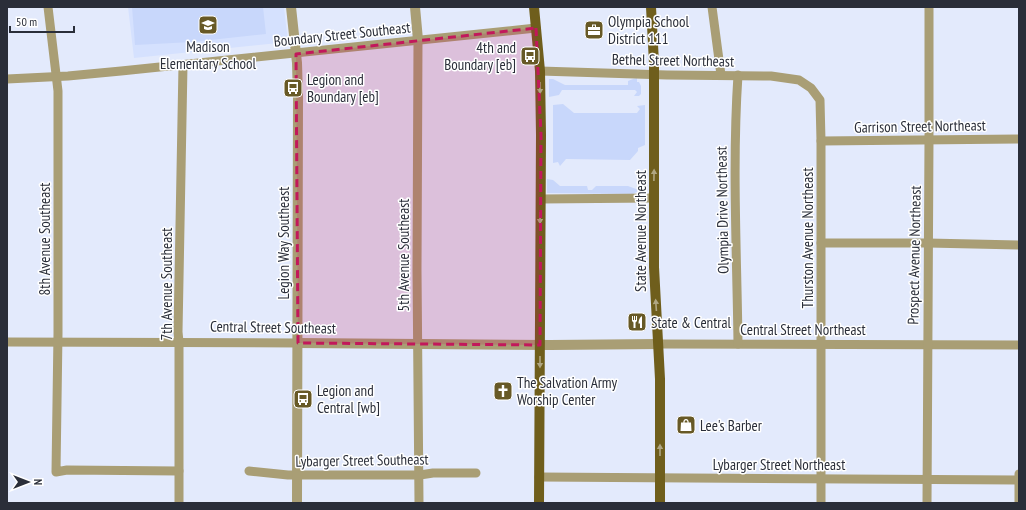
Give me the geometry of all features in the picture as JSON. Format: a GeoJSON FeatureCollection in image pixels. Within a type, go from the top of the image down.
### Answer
{"type":"FeatureCollection","features":[{"type":"Feature","properties":{"kind":"main road"},"geometry":{"type":"LineString","coordinates":[[534,7],[540,71],[539,503]]}},
{"type":"Feature","properties":{"kind":"main road","name":"State Avenue Northeast"},"geometry":{"type":"LineString","coordinates":[[651,7],[654,75],[654,288],[660,379],[660,503]]}},
{"type":"Feature","properties":{"kind":"street","name":"8th Avenue Southeast"},"geometry":{"type":"LineString","coordinates":[[48,7],[58,91],[56,472],[67,470],[179,471]]}},
{"type":"Feature","properties":{"kind":"street","name":"Legion Way Southeast"},"geometry":{"type":"LineString","coordinates":[[291,7],[296,54],[298,130],[297,503]]}},
{"type":"Feature","properties":{"kind":"street","name":"5th Avenue Southeast"},"geometry":{"type":"LineString","coordinates":[[416,7],[418,40],[417,262],[420,475],[419,503]]}},
{"type":"Feature","properties":{"kind":"street"},"geometry":{"type":"LineString","coordinates":[[712,7],[721,75]]}},
{"type":"Feature","properties":{"kind":"street","name":"Prospect Avenue Northeast"},"geometry":{"type":"LineString","coordinates":[[927,503],[929,7]]}},
{"type":"Feature","properties":{"kind":"street","name":"Boundary Street Southeast"},"geometry":{"type":"LineString","coordinates":[[7,79],[56,77],[183,65],[536,28]]}},
{"type":"Feature","properties":{"kind":"street","name":"7th Avenue Southeast"},"geometry":{"type":"LineString","coordinates":[[179,503],[178,332],[183,65]]}},
{"type":"Feature","properties":{"kind":"street","name":"Bethel Street Northeast"},"geometry":{"type":"LineString","coordinates":[[540,71],[654,75],[771,76],[799,80],[805,84]]}},
{"type":"Feature","properties":{"kind":"street","name":"Olympia Drive Northeast"},"geometry":{"type":"LineString","coordinates":[[738,76],[735,150],[738,344]]}},
{"type":"Feature","properties":{"kind":"street","name":"Thurston Avenue Northeast"},"geometry":{"type":"LineString","coordinates":[[805,84],[811,88],[820,100],[821,503]]}},
{"type":"Feature","properties":{"kind":"street","name":"Garrison Street Northeast"},"geometry":{"type":"LineString","coordinates":[[821,141],[1019,139]]}},
{"type":"Feature","properties":{"kind":"street"},"geometry":{"type":"LineString","coordinates":[[540,199],[654,198]]}},
{"type":"Feature","properties":{"kind":"street"},"geometry":{"type":"LineString","coordinates":[[821,244],[928,243],[1019,245]]}},
{"type":"Feature","properties":{"kind":"street","name":"Central Street Southeast"},"geometry":{"type":"LineString","coordinates":[[7,342],[540,345]]}},
{"type":"Feature","properties":{"kind":"street","name":"Central Street Northeast"},"geometry":{"type":"LineString","coordinates":[[540,345],[927,344],[1019,346]]}},
{"type":"Feature","properties":{"kind":"street","name":"Lybarger Street Southeast"},"geometry":{"type":"LineString","coordinates":[[249,471],[297,475],[420,475],[433,473],[476,474]]}},
{"type":"Feature","properties":{"kind":"street"},"geometry":{"type":"LineString","coordinates":[[1019,474],[1019,503]]}},
{"type":"Feature","properties":{"kind":"street","name":"Lybarger Street Northeast"},"geometry":{"type":"LineString","coordinates":[[539,477],[1019,480]]}},
{"type":"Feature","properties":{"kind":"highlighted area"},"geometry":{"type":"Polygon","coordinates":[[[536,28],[541,135],[540,345],[298,343],[296,54],[536,28]]]}},
{"type":"Feature","properties":{"kind":"shaded area","name":"Madison Elementary School"},"geometry":{"type":"Polygon","coordinates":[[[128,7],[284,7],[288,42],[134,58],[128,7]]]}},
{"type":"Feature","properties":{"kind":"shaded area","name":"Madison Elementary School"},"geometry":{"type":"Polygon","coordinates":[[[132,7],[263,7],[266,34],[192,42],[135,45],[132,7]]]}},
{"type":"Feature","properties":{"kind":"shaded area"},"geometry":{"type":"Polygon","coordinates":[[[637,78],[637,82],[639,82],[641,86],[641,94],[639,96],[634,96],[637,92],[635,90],[562,90],[559,95],[549,97],[549,79],[553,79],[565,85],[628,85],[628,81],[637,78]]]}},
{"type":"Feature","properties":{"kind":"shaded area"},"geometry":{"type":"Polygon","coordinates":[[[563,104],[574,113],[637,113],[640,109],[637,106],[645,105],[645,145],[638,148],[638,151],[630,160],[566,159],[560,166],[558,162],[553,163],[553,105],[563,104]]]}},
{"type":"Feature","properties":{"kind":"shaded area"},"geometry":{"type":"Polygon","coordinates":[[[547,179],[553,180],[560,186],[587,186],[588,190],[592,190],[596,186],[628,186],[637,188],[638,191],[633,194],[547,193],[547,179]]]}},
{"type":"Feature","properties":{"kind":"place","name":"Madison Elementary School"},"geometry":{"type":"Point","coordinates":[208,25]}},
{"type":"Feature","properties":{"kind":"place","name":"Olympia School District 111"},"geometry":{"type":"Point","coordinates":[594,30]}},
{"type":"Feature","properties":{"kind":"place","name":"4th and Boundary [eb]"},"geometry":{"type":"Point","coordinates":[530,56]}},
{"type":"Feature","properties":{"kind":"place","name":"Legion and Boundary [eb]"},"geometry":{"type":"Point","coordinates":[293,88]}},
{"type":"Feature","properties":{"kind":"place","name":"State & Central"},"geometry":{"type":"Point","coordinates":[637,322]}},
{"type":"Feature","properties":{"kind":"place","name":"The Salvation Army Worship Center"},"geometry":{"type":"Point","coordinates":[503,391]}},
{"type":"Feature","properties":{"kind":"place","name":"Legion and Central [wb]"},"geometry":{"type":"Point","coordinates":[303,399]}},
{"type":"Feature","properties":{"kind":"place","name":"Lee's Barber"},"geometry":{"type":"Point","coordinates":[686,425]}}]}
